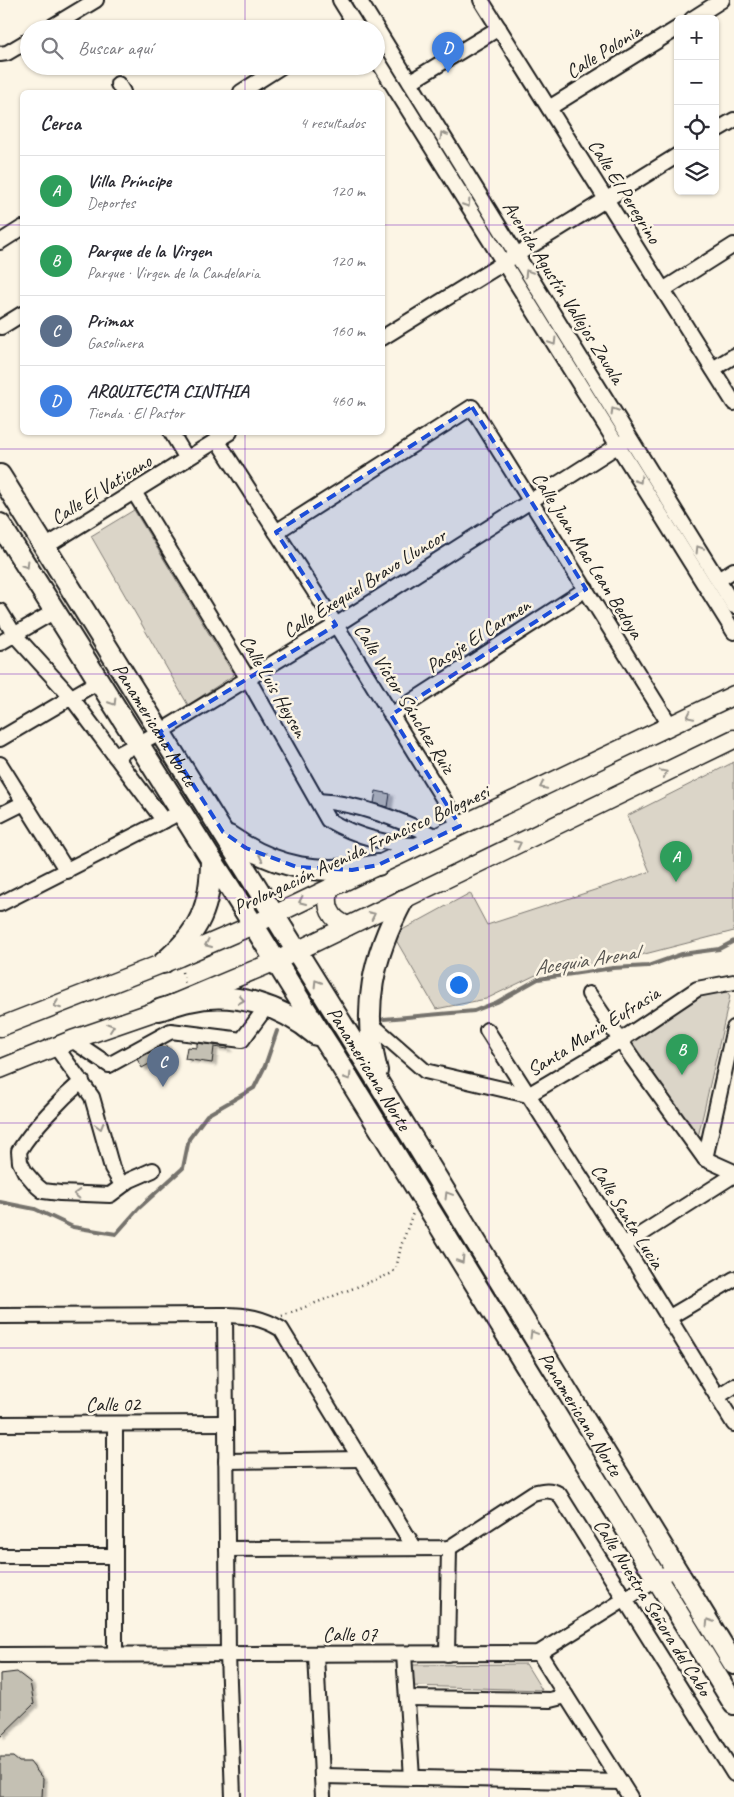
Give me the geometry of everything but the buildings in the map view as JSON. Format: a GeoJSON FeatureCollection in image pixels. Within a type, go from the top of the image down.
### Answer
{"type":"FeatureCollection","features":[{"type":"Feature","properties":{"kind":"highway","name":"Panamericana Norte"},"geometry":{"type":"LineString","coordinates":[[0,475],[380,1085],[734,1664]]}},
{"type":"Feature","properties":{"kind":"highway","name":"Panamericana Norte"},"geometry":{"type":"LineString","coordinates":[[0,524],[138,743],[173,816],[211,859],[239,901],[734,1704]]}},
{"type":"Feature","properties":{"kind":"highway"},"geometry":{"type":"LineString","coordinates":[[223,832],[246,848],[270,860],[297,867],[324,871],[352,870],[378,865]]}},
{"type":"Feature","properties":{"kind":"highway"},"geometry":{"type":"LineString","coordinates":[[171,960],[194,931],[205,908],[211,884],[211,859]]}},
{"type":"Feature","properties":{"kind":"highway"},"geometry":{"type":"LineString","coordinates":[[380,1085],[372,1054],[371,990],[377,959],[388,928],[403,900]]}},
{"type":"Feature","properties":{"kind":"highway"},"geometry":{"type":"LineString","coordinates":[[159,1010],[190,1001],[216,998],[242,1000],[267,1006],[301,1023],[330,1048]]}},
{"type":"Feature","properties":{"kind":"main road","name":"Prolongación Avenida Francisco Bolognesi"},"geometry":{"type":"LineString","coordinates":[[0,1027],[171,960],[253,925],[734,695]]}},
{"type":"Feature","properties":{"kind":"main road"},"geometry":{"type":"LineString","coordinates":[[0,1069],[72,1040],[159,1010],[297,952],[734,739]]}},
{"type":"Feature","properties":{"kind":"main road"},"geometry":{"type":"LineString","coordinates":[[330,888],[327,902],[329,909],[336,920],[348,926]]}},
{"type":"Feature","properties":{"kind":"street"},"geometry":{"type":"LineString","coordinates":[[63,20],[96,0]]}},
{"type":"Feature","properties":{"kind":"street"},"geometry":{"type":"LineString","coordinates":[[340,0],[348,20]]}},
{"type":"Feature","properties":{"kind":"street","name":"Avenida Agustín Vallejos Zavala"},"geometry":{"type":"LineString","coordinates":[[359,0],[371,20]]}},
{"type":"Feature","properties":{"kind":"street","name":"Calle El Peregrino"},"geometry":{"type":"LineString","coordinates":[[482,0],[734,403]]}},
{"type":"Feature","properties":{"kind":"street"},"geometry":{"type":"LineString","coordinates":[[698,15],[722,0]]}},
{"type":"Feature","properties":{"kind":"street"},"geometry":{"type":"LineString","coordinates":[[410,82],[499,28]]}},
{"type":"Feature","properties":{"kind":"street","name":"Calle Polonia"},"geometry":{"type":"LineString","coordinates":[[549,108],[674,30]]}},
{"type":"Feature","properties":{"kind":"street","name":"Avenida Agustín Vallejos Zavala"},"geometry":{"type":"LineString","coordinates":[[385,42],[734,606]]}},
{"type":"Feature","properties":{"kind":"street"},"geometry":{"type":"LineString","coordinates":[[0,54],[7,53],[20,45]]}},
{"type":"Feature","properties":{"kind":"street","name":"Avenida Agustín Vallejos Zavala"},"geometry":{"type":"LineString","coordinates":[[385,72],[734,632]]}},
{"type":"Feature","properties":{"kind":"street"},"geometry":{"type":"LineString","coordinates":[[244,90],[268,75]]}},
{"type":"Feature","properties":{"kind":"street"},"geometry":{"type":"LineString","coordinates":[[719,129],[734,120]]}},
{"type":"Feature","properties":{"kind":"street"},"geometry":{"type":"LineString","coordinates":[[385,336],[674,157]]}},
{"type":"Feature","properties":{"kind":"street"},"geometry":{"type":"LineString","coordinates":[[0,242],[20,229]]}},
{"type":"Feature","properties":{"kind":"street"},"geometry":{"type":"LineString","coordinates":[[663,290],[734,245]]}},
{"type":"Feature","properties":{"kind":"street"},"geometry":{"type":"LineString","coordinates":[[1,327],[20,315]]}},
{"type":"Feature","properties":{"kind":"street"},"geometry":{"type":"LineString","coordinates":[[713,369],[734,356]]}},
{"type":"Feature","properties":{"kind":"street","name":"Calle Juan Mac Lean Bedoya"},"geometry":{"type":"LineString","coordinates":[[276,532],[472,406],[670,725]]}},
{"type":"Feature","properties":{"kind":"street"},"geometry":{"type":"LineString","coordinates":[[173,435],[187,459]]}},
{"type":"Feature","properties":{"kind":"street","name":"Calle El Vaticano"},"geometry":{"type":"LineString","coordinates":[[45,547],[226,435]]}},
{"type":"Feature","properties":{"kind":"street","name":"Calle Exequiel Bravo Lluncor"},"geometry":{"type":"LineString","coordinates":[[115,756],[160,732],[336,625],[630,437]]}},
{"type":"Feature","properties":{"kind":"street","name":"Calle Víctor Sánchez Ruiz"},"geometry":{"type":"LineString","coordinates":[[218,440],[336,625],[460,826]]}},
{"type":"Feature","properties":{"kind":"street","name":"Calle Luis Heysen"},"geometry":{"type":"LineString","coordinates":[[134,492],[248,679],[328,820],[348,831],[400,845],[419,845]]}},
{"type":"Feature","properties":{"kind":"street"},"geometry":{"type":"LineString","coordinates":[[718,580],[734,570]]}},
{"type":"Feature","properties":{"kind":"street","name":"Pasaje El Carmen"},"geometry":{"type":"LineString","coordinates":[[391,715],[586,589]]}},
{"type":"Feature","properties":{"kind":"street"},"geometry":{"type":"LineString","coordinates":[[0,642],[55,611]]}},
{"type":"Feature","properties":{"kind":"street"},"geometry":{"type":"LineString","coordinates":[[0,612],[14,634],[71,697],[115,756],[173,816],[0,904]]}},
{"type":"Feature","properties":{"kind":"street"},"geometry":{"type":"LineString","coordinates":[[0,739],[100,682]]}},
{"type":"Feature","properties":{"kind":"street"},"geometry":{"type":"LineString","coordinates":[[0,764],[67,871]]}},
{"type":"Feature","properties":{"kind":"street"},"geometry":{"type":"LineString","coordinates":[[318,802],[337,802],[404,822],[437,837]]}},
{"type":"Feature","properties":{"kind":"street"},"geometry":{"type":"LineString","coordinates":[[0,815],[24,803]]}},
{"type":"Feature","properties":{"kind":"street","name":"Santa Maria Eufrasia"},"geometry":{"type":"LineString","coordinates":[[370,1022],[425,1071],[528,1095],[621,1040],[698,989],[734,982]]}},
{"type":"Feature","properties":{"kind":"street"},"geometry":{"type":"LineString","coordinates":[[589,994],[705,1159],[734,1174],[624,1245]]}},
{"type":"Feature","properties":{"kind":"street"},"geometry":{"type":"LineString","coordinates":[[72,1040],[109,1065],[171,1031],[242,1040],[267,1006]]}},
{"type":"Feature","properties":{"kind":"street"},"geometry":{"type":"LineString","coordinates":[[159,1010],[171,1031]]}},
{"type":"Feature","properties":{"kind":"street"},"geometry":{"type":"LineString","coordinates":[[705,1159],[734,1028]]}},
{"type":"Feature","properties":{"kind":"street","name":"Calle Santa Lucia"},"geometry":{"type":"LineString","coordinates":[[487,1030],[624,1245],[734,1424]]}},
{"type":"Feature","properties":{"kind":"street"},"geometry":{"type":"LineString","coordinates":[[56,1047],[92,1097],[112,1168],[122,1185]]}},
{"type":"Feature","properties":{"kind":"street"},"geometry":{"type":"LineString","coordinates":[[82,1081],[26,1140],[19,1151],[20,1162],[30,1180],[43,1191],[110,1195],[122,1185],[153,1170]]}},
{"type":"Feature","properties":{"kind":"street"},"geometry":{"type":"LineString","coordinates":[[668,1318],[734,1279]]}},
{"type":"Feature","properties":{"kind":"street"},"geometry":{"type":"LineString","coordinates":[[225,1315],[228,1654],[233,1797]]}},
{"type":"Feature","properties":{"kind":"street"},"geometry":{"type":"LineString","coordinates":[[0,1316],[244,1315],[270,1322],[281,1329],[414,1547]]}},
{"type":"Feature","properties":{"kind":"street"},"geometry":{"type":"LineString","coordinates":[[716,1397],[734,1386]]}},
{"type":"Feature","properties":{"kind":"street","name":"Calle 02"},"geometry":{"type":"LineString","coordinates":[[0,1424],[226,1423]]}},
{"type":"Feature","properties":{"kind":"street"},"geometry":{"type":"LineString","coordinates":[[115,1424],[116,1654]]}},
{"type":"Feature","properties":{"kind":"street"},"geometry":{"type":"LineString","coordinates":[[226,1461],[360,1459]]}},
{"type":"Feature","properties":{"kind":"street","name":"Calle Nuestra Señora del Cabo"},"geometry":{"type":"LineString","coordinates":[[449,1548],[533,1493],[552,1490],[559,1494],[734,1774]]}},
{"type":"Feature","properties":{"kind":"street"},"geometry":{"type":"LineString","coordinates":[[227,1549],[449,1548],[447,1654]]}},
{"type":"Feature","properties":{"kind":"street"},"geometry":{"type":"LineString","coordinates":[[0,1556],[115,1556]]}},
{"type":"Feature","properties":{"kind":"street"},"geometry":{"type":"LineString","coordinates":[[630,1797],[539,1653],[675,1568]]}},
{"type":"Feature","properties":{"kind":"street","name":"Calle 07"},"geometry":{"type":"LineString","coordinates":[[0,1655],[539,1653]]}},
{"type":"Feature","properties":{"kind":"street"},"geometry":{"type":"LineString","coordinates":[[316,1654],[323,1797]]}},
{"type":"Feature","properties":{"kind":"street"},"geometry":{"type":"LineString","coordinates":[[404,1654],[412,1778]]}},
{"type":"Feature","properties":{"kind":"street"},"geometry":{"type":"LineString","coordinates":[[407,1698],[550,1700],[566,1696]]}},
{"type":"Feature","properties":{"kind":"street"},"geometry":{"type":"LineString","coordinates":[[322,1776],[621,1782]]}},
{"type":"Feature","properties":{"kind":"path"},"geometry":{"type":"LineString","coordinates":[[171,960],[189,997]]}},
{"type":"Feature","properties":{"kind":"path"},"geometry":{"type":"LineString","coordinates":[[270,1322],[390,1274],[396,1269],[401,1246],[420,1194]]}},
{"type":"Feature","properties":{"kind":"highlighted area"},"geometry":{"type":"Polygon","coordinates":[[[472,407],[586,589],[391,715],[460,826],[378,865],[352,870],[297,867],[246,848],[223,832],[160,732],[336,625],[276,532],[472,407]]]}},
{"type":"Feature","properties":{"kind":"shaded area"},"geometry":{"type":"Polygon","coordinates":[[[134,510],[234,675],[188,705],[91,536],[134,510]]]}},
{"type":"Feature","properties":{"kind":"shaded area"},"geometry":{"type":"Polygon","coordinates":[[[734,762],[734,931],[637,956],[540,973],[486,999],[436,1009],[393,935],[470,893],[487,925],[650,872],[627,816],[734,762]]]}},
{"type":"Feature","properties":{"kind":"shaded area"},"geometry":{"type":"Polygon","coordinates":[[[726,990],[730,996],[698,1137],[692,1139],[627,1039],[696,996],[726,990]]]}},
{"type":"Feature","properties":{"kind":"shaded area"},"geometry":{"type":"Polygon","coordinates":[[[526,1664],[542,1690],[411,1686],[411,1665],[526,1664]]]}},
{"type":"Feature","properties":{"kind":"waterway","name":"Acequia Arenal"},"geometry":{"type":"LineString","coordinates":[[384,1019],[474,1011],[497,1002],[538,979],[613,968],[648,966],[682,954],[719,949],[734,941]]}},
{"type":"Feature","properties":{"kind":"waterway","name":"Acequia Arenal"},"geometry":{"type":"LineString","coordinates":[[0,1202],[35,1209],[73,1227],[116,1234],[139,1208],[183,1168],[189,1139],[207,1115],[254,1088],[265,1066],[277,1031]]}},
{"type":"Feature","properties":{"kind":"place","name":"ARQUITECTA CINTHIA"},"geometry":{"type":"Point","coordinates":[448,73]}},
{"type":"Feature","properties":{"kind":"place","name":"Villa Príncipe"},"geometry":{"type":"Point","coordinates":[676,882]}},
{"type":"Feature","properties":{"kind":"place","name":"Parque de la Virgen"},"geometry":{"type":"Point","coordinates":[682,1075]}},
{"type":"Feature","properties":{"kind":"place","name":"Primax"},"geometry":{"type":"Point","coordinates":[163,1087]}}]}
